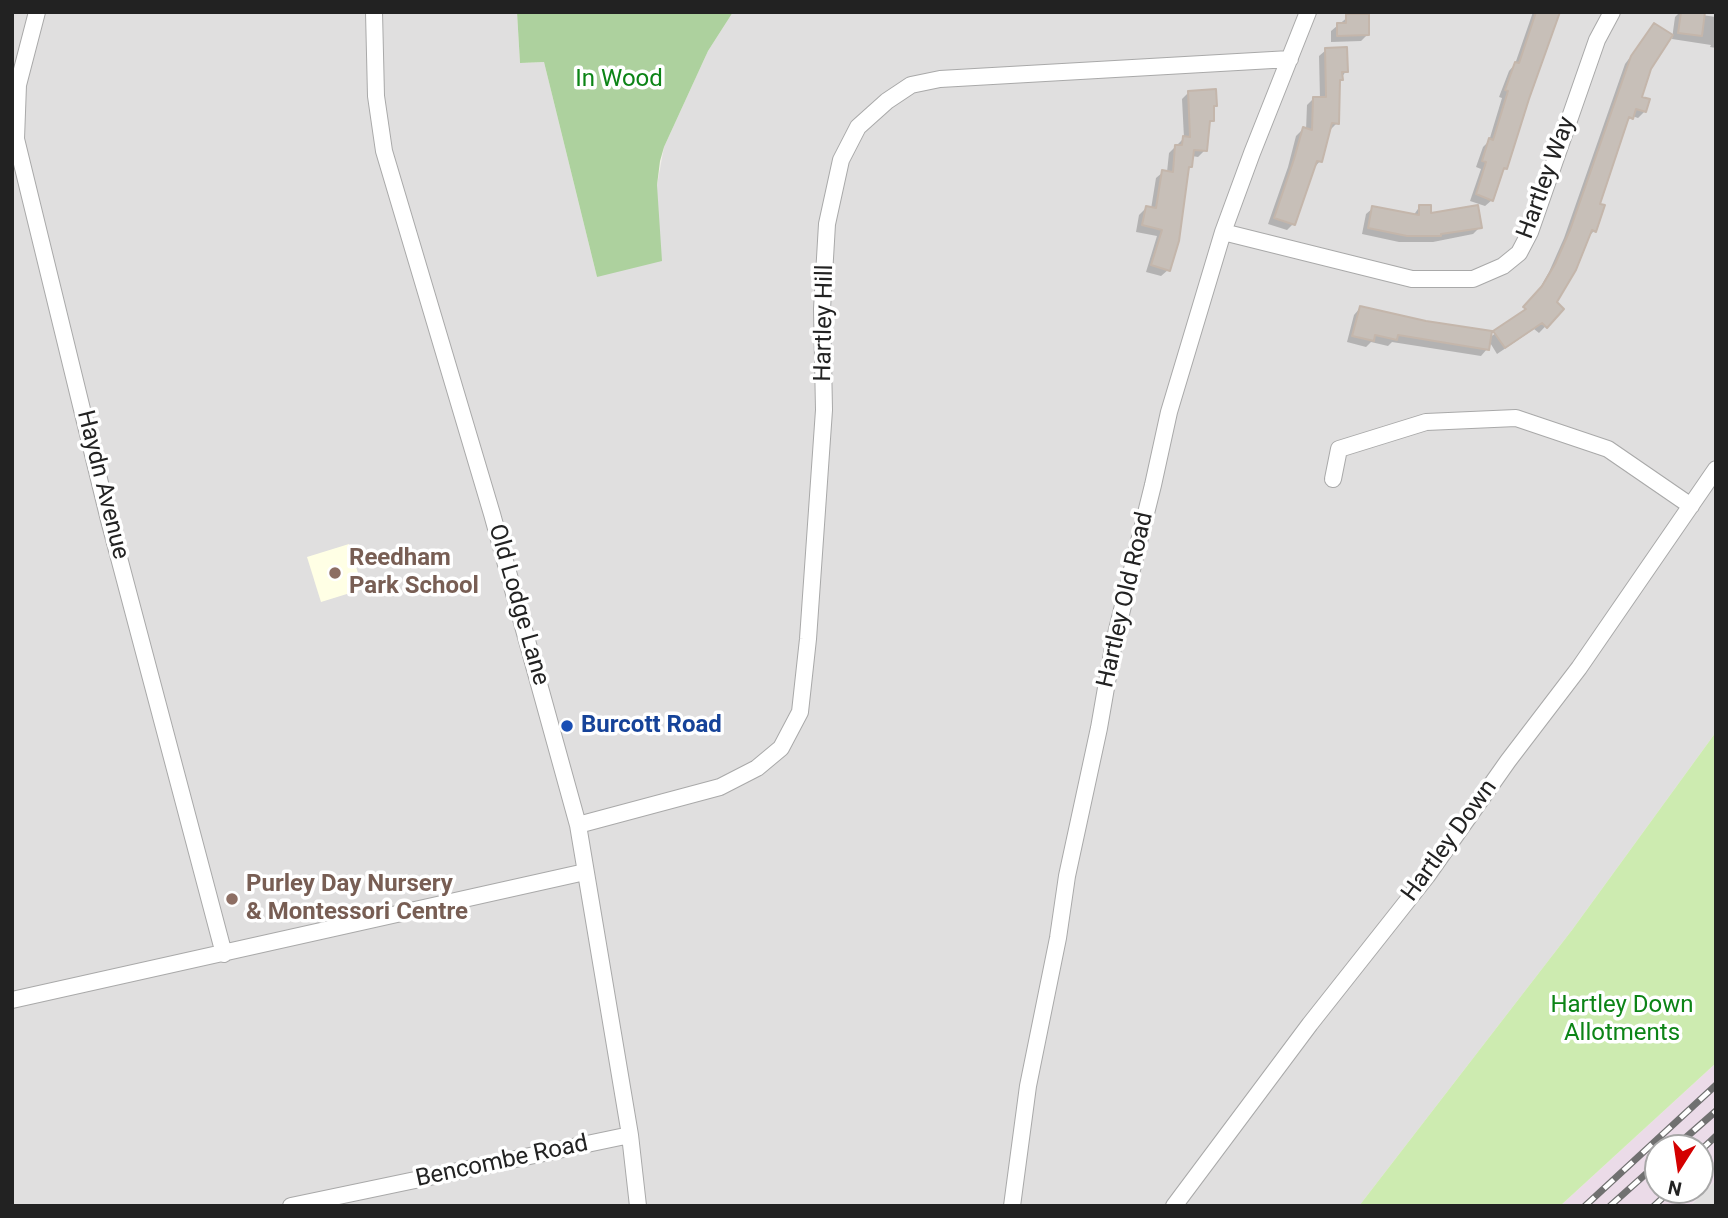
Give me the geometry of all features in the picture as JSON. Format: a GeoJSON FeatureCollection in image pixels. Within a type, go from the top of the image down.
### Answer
{"type":"FeatureCollection","features":[{"type":"Feature","properties":{"kind":"street","name":"Haydn Avenue"},"geometry":{"type":"LineString","coordinates":[[37,12],[18,85],[16,139],[109,520],[224,954]]}},
{"type":"Feature","properties":{"kind":"street","name":"Old Lodge Lane"},"geometry":{"type":"LineString","coordinates":[[374,12],[376,96],[383,151],[492,514],[578,825],[630,1135],[638,1206]]}},
{"type":"Feature","properties":{"kind":"street","name":"Hartley Old Road"},"geometry":{"type":"LineString","coordinates":[[1012,1206],[1032,1064],[1114,642],[1169,412],[1223,232],[1308,12]]}},
{"type":"Feature","properties":{"kind":"street","name":"Hartley Way"},"geometry":{"type":"LineString","coordinates":[[1223,232],[1412,279],[1473,279],[1503,266],[1519,253],[1530,232],[1597,40],[1612,12]]}},
{"type":"Feature","properties":{"kind":"street","name":"Hartley Hill"},"geometry":{"type":"LineString","coordinates":[[578,825],[720,787],[757,768],[781,748],[800,712],[808,639],[824,410],[822,309],[827,224],[841,160],[858,127],[887,101],[911,85],[940,79],[1290,59]]}},
{"type":"Feature","properties":{"kind":"street"},"geometry":{"type":"LineString","coordinates":[[1333,479],[1339,449],[1426,422],[1516,418],[1608,450],[1691,506]]}},
{"type":"Feature","properties":{"kind":"street","name":"Hartley Down"},"geometry":{"type":"LineString","coordinates":[[1174,1206],[1310,1024],[1427,876],[1508,761],[1579,668],[1716,469]]}},
{"type":"Feature","properties":{"kind":"street"},"geometry":{"type":"LineString","coordinates":[[12,1000],[585,872]]}},
{"type":"Feature","properties":{"kind":"street","name":"Bencombe Road"},"geometry":{"type":"LineString","coordinates":[[291,1206],[630,1135]]}},
{"type":"Feature","properties":{"kind":"shaded area"},"geometry":{"type":"Polygon","coordinates":[[[12,12],[517,12],[520,63],[544,62],[597,277],[657,185],[664,147],[708,51],[733,12],[1716,12],[1716,732],[1572,930],[1359,1206],[12,1206],[12,12]]]}},
{"type":"Feature","properties":{"kind":"shaded area","name":"Reedham Park School"},"geometry":{"type":"Polygon","coordinates":[[[349,544],[363,589],[321,602],[307,557],[349,544]]]}},
{"type":"Feature","properties":{"kind":"shaded area"},"geometry":{"type":"Polygon","coordinates":[[[1716,1063],[1714,1182],[1714,1134],[1644,1134],[1644,1204],[1692,1204],[1560,1206],[1716,1063]]]}},
{"type":"Feature","properties":{"kind":"shaded area"},"geometry":{"type":"Polygon","coordinates":[[[1716,1180],[1716,1206],[1690,1206],[1714,1204],[1716,1180]]]}},
{"type":"Feature","properties":{"kind":"green space","name":"In Wood"},"geometry":{"type":"Polygon","coordinates":[[[517,12],[733,12],[708,51],[660,161],[657,185],[662,261],[597,277],[544,62],[520,63],[517,12]]]}},
{"type":"Feature","properties":{"kind":"green space","name":"Hartley Down Allotments"},"geometry":{"type":"Polygon","coordinates":[[[1716,732],[1716,1063],[1560,1206],[1359,1206],[1572,930],[1716,732]]]}},
{"type":"Feature","properties":{"kind":"building"},"geometry":{"type":"Polygon","coordinates":[[[1536,12],[1560,12],[1507,169],[1504,168],[1493,201],[1476,194],[1486,162],[1482,161],[1489,138],[1493,140],[1508,91],[1505,90],[1515,62],[1519,63],[1536,12]]]}},
{"type":"Feature","properties":{"kind":"building"},"geometry":{"type":"Polygon","coordinates":[[[1681,12],[1705,12],[1702,36],[1678,33],[1681,12]]]}},
{"type":"Feature","properties":{"kind":"building"},"geometry":{"type":"Polygon","coordinates":[[[1346,14],[1369,14],[1369,35],[1337,36],[1337,23],[1346,23],[1346,14]]]}},
{"type":"Feature","properties":{"kind":"building"},"geometry":{"type":"Polygon","coordinates":[[[1654,23],[1673,35],[1651,69],[1642,97],[1650,99],[1646,112],[1636,109],[1633,119],[1629,117],[1600,204],[1605,205],[1596,232],[1592,230],[1576,270],[1557,302],[1564,309],[1547,328],[1542,323],[1505,348],[1493,331],[1526,309],[1523,307],[1542,286],[1555,264],[1570,230],[1631,56],[1654,23]]]}},
{"type":"Feature","properties":{"kind":"building"},"geometry":{"type":"Polygon","coordinates":[[[1347,47],[1348,72],[1342,72],[1343,80],[1340,80],[1339,124],[1332,123],[1322,162],[1317,161],[1295,225],[1274,218],[1303,127],[1312,130],[1313,97],[1326,97],[1325,48],[1347,47]]]}},
{"type":"Feature","properties":{"kind":"building"},"geometry":{"type":"Polygon","coordinates":[[[1216,89],[1217,106],[1214,106],[1214,121],[1210,121],[1207,151],[1194,150],[1192,167],[1189,167],[1179,241],[1170,271],[1151,265],[1162,230],[1142,225],[1146,206],[1156,208],[1162,170],[1173,172],[1175,145],[1182,145],[1183,136],[1190,137],[1188,91],[1216,89]]]}},
{"type":"Feature","properties":{"kind":"building"},"geometry":{"type":"Polygon","coordinates":[[[1419,205],[1431,205],[1431,213],[1478,205],[1482,228],[1441,236],[1407,236],[1368,228],[1372,206],[1419,215],[1419,205]]]}},
{"type":"Feature","properties":{"kind":"building"},"geometry":{"type":"Polygon","coordinates":[[[1360,306],[1426,321],[1492,331],[1489,350],[1398,335],[1397,340],[1375,335],[1374,341],[1352,336],[1360,306]]]}},
{"type":"Feature","properties":{"kind":"railway"},"geometry":{"type":"LineString","coordinates":[[1585,1206],[1716,1085]]}},
{"type":"Feature","properties":{"kind":"railway"},"geometry":{"type":"LineString","coordinates":[[1690,1134],[1716,1111]]}},
{"type":"Feature","properties":{"kind":"railway"},"geometry":{"type":"LineString","coordinates":[[1610,1206],[1644,1176]]}},
{"type":"Feature","properties":{"kind":"place","name":"Reedham Park School"},"geometry":{"type":"Point","coordinates":[335,573]}},
{"type":"Feature","properties":{"kind":"place","name":"Burcott Road"},"geometry":{"type":"Point","coordinates":[567,726]}},
{"type":"Feature","properties":{"kind":"place","name":"Purley Day Nursery & Montessori Centre"},"geometry":{"type":"Point","coordinates":[232,899]}}]}
